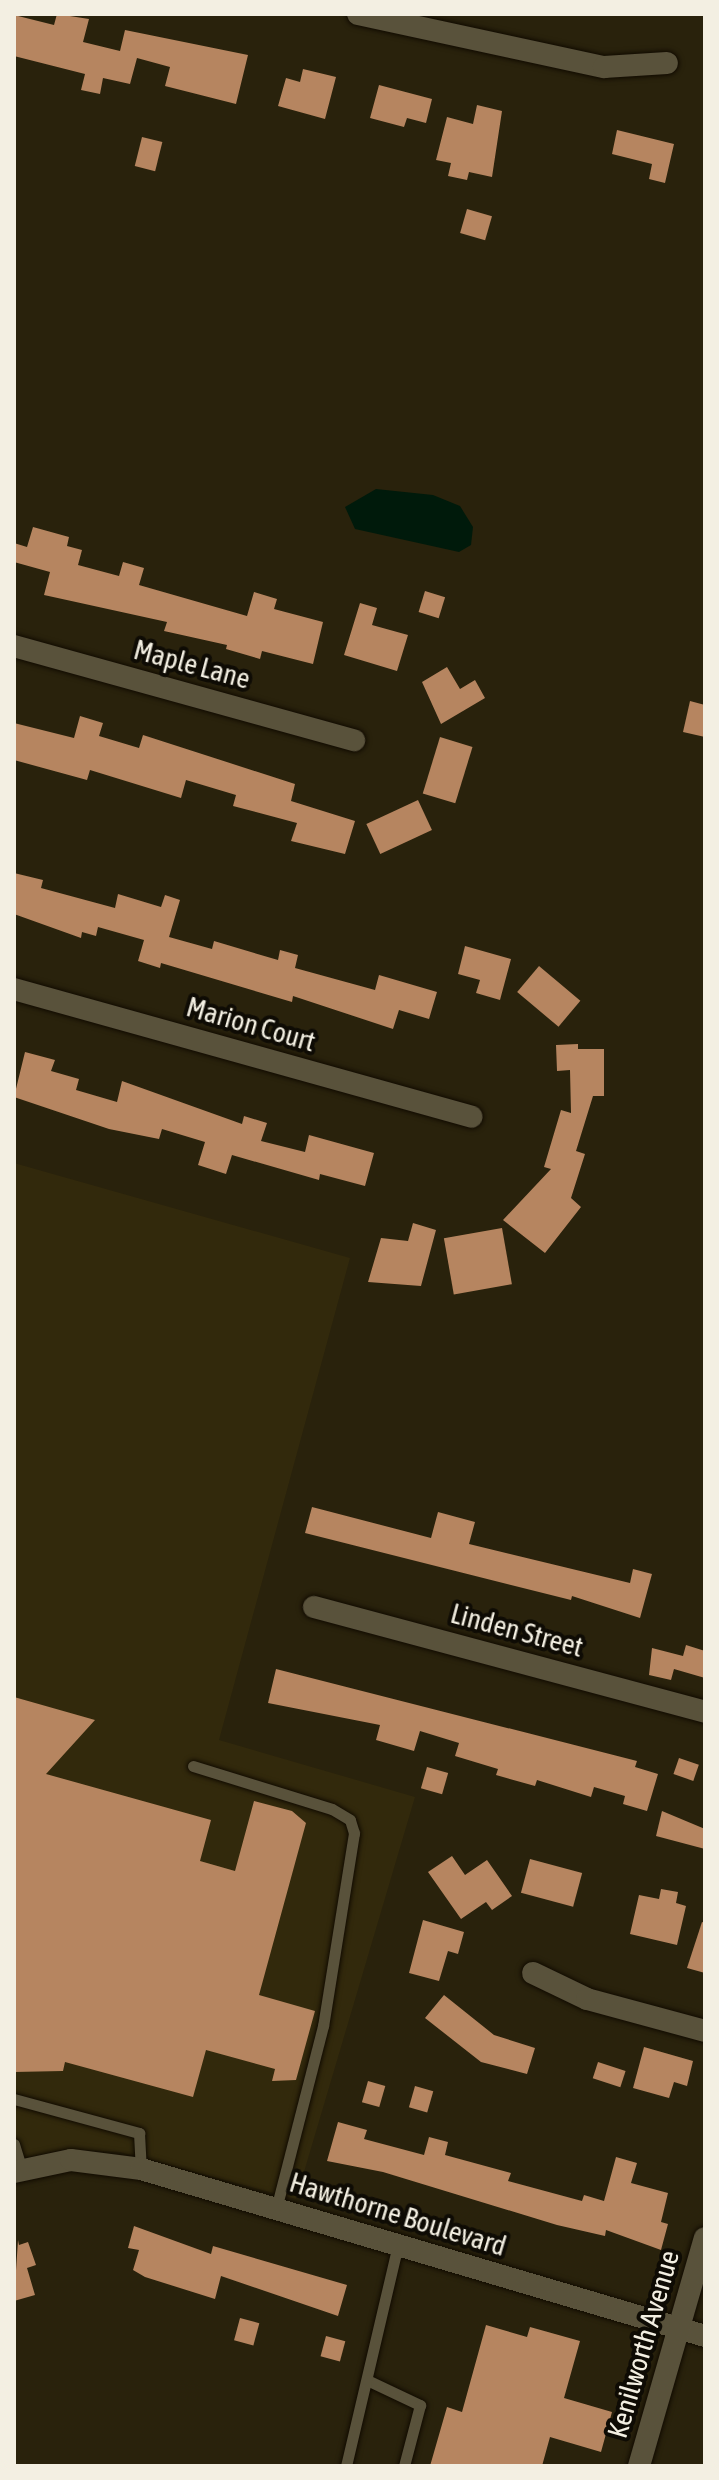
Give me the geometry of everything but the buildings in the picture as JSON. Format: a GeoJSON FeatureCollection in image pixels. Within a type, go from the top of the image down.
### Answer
{"type":"FeatureCollection","features":[{"type":"Feature","properties":{"kind":"street"},"geometry":{"type":"LineString","coordinates":[[358,14],[604,67],[667,63]]}},
{"type":"Feature","properties":{"kind":"street","name":"Maple Lane"},"geometry":{"type":"LineString","coordinates":[[14,646],[354,740]]}},
{"type":"Feature","properties":{"kind":"street","name":"Marion Court"},"geometry":{"type":"LineString","coordinates":[[14,989],[471,1117]]}},
{"type":"Feature","properties":{"kind":"street","name":"Linden Street"},"geometry":{"type":"LineString","coordinates":[[314,1607],[705,1712]]}},
{"type":"Feature","properties":{"kind":"street"},"geometry":{"type":"LineString","coordinates":[[533,1973],[587,1999],[705,2031]]}},
{"type":"Feature","properties":{"kind":"street","name":"Hawthorne Boulevard"},"geometry":{"type":"LineString","coordinates":[[18,2171],[71,2160],[141,2169],[705,2336]]}},
{"type":"Feature","properties":{"kind":"street","name":"Kenilworth Avenue"},"geometry":{"type":"LineString","coordinates":[[639,2466],[705,2238]]}},
{"type":"Feature","properties":{"kind":"lane"},"geometry":{"type":"LineString","coordinates":[[193,1766],[332,1809],[350,1820],[354,1833],[323,2026],[276,2209]]}},
{"type":"Feature","properties":{"kind":"lane"},"geometry":{"type":"LineString","coordinates":[[14,2099],[139,2133],[141,2169]]}},
{"type":"Feature","properties":{"kind":"lane"},"geometry":{"type":"LineString","coordinates":[[14,2144],[18,2171]]}},
{"type":"Feature","properties":{"kind":"lane"},"geometry":{"type":"LineString","coordinates":[[346,2466],[398,2245]]}},
{"type":"Feature","properties":{"kind":"lane"},"geometry":{"type":"LineString","coordinates":[[367,2380],[420,2405],[404,2466]]}},
{"type":"Feature","properties":{"kind":"shaded area"},"geometry":{"type":"Polygon","coordinates":[[[376,489],[433,495],[460,506],[473,527],[471,545],[459,552],[355,529],[345,507],[376,489]]]}},
{"type":"Feature","properties":{"kind":"shaded area"},"geometry":{"type":"Polygon","coordinates":[[[14,1163],[350,1258],[219,1740],[415,1797],[296,2199],[120,2152],[67,2149],[14,2160],[14,1163]]]}}]}
